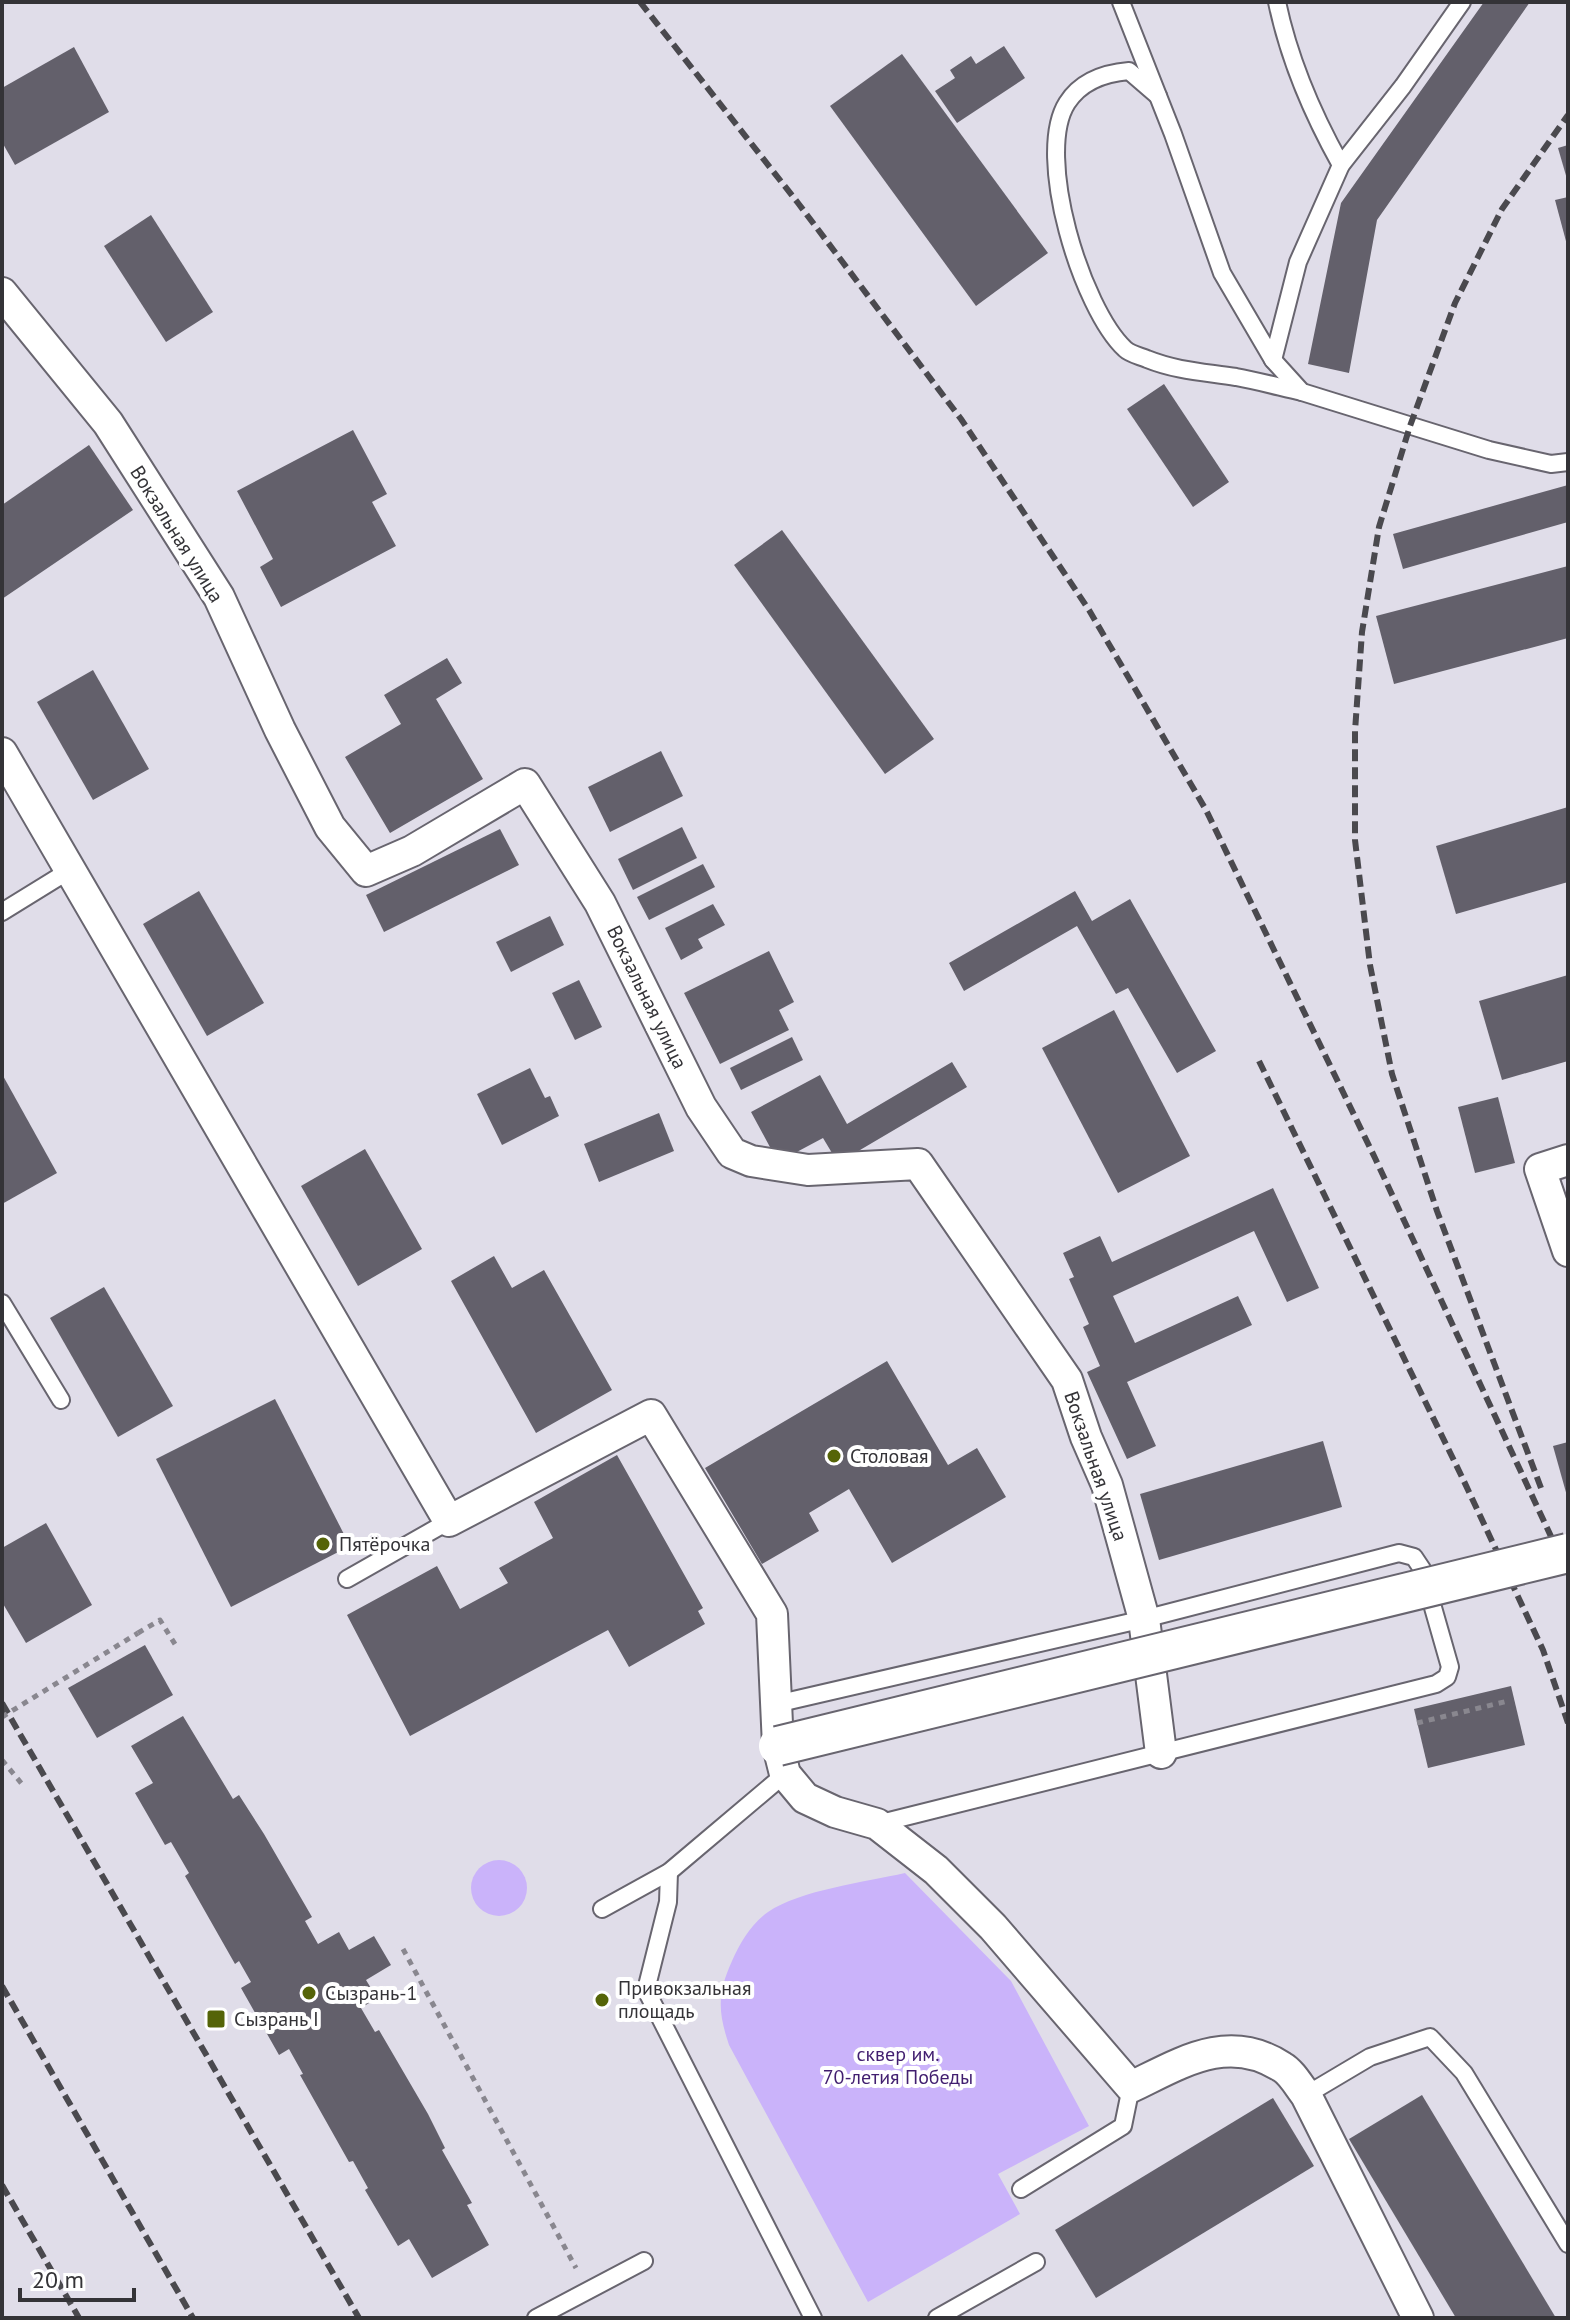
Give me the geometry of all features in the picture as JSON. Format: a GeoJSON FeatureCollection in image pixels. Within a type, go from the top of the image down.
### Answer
{"type":"FeatureCollection","features":[{"type":"Feature","properties":{"kind":"street","name":"Вокзальная улица"},"geometry":{"type":"LineString","coordinates":[[2,293],[108,423],[219,597],[280,730],[330,827],[366,871],[412,851],[525,784],[600,903],[701,1107],[732,1153],[751,1161],[808,1170],[918,1164],[1067,1380],[1086,1437],[1107,1485],[1144,1619]]}},
{"type":"Feature","properties":{"kind":"street"},"geometry":{"type":"LineString","coordinates":[[2,753],[449,1521],[651,1415],[772,1614],[781,1760],[805,1798],[835,1812],[877,1824],[936,1870],[993,1927],[1131,2087],[1201,2054],[1240,2049],[1284,2067],[1306,2095],[1418,2318]]}},
{"type":"Feature","properties":{"kind":"street"},"geometry":{"type":"LineString","coordinates":[[1568,1160],[1540,1169],[1568,1251]]}},
{"type":"Feature","properties":{"kind":"street"},"geometry":{"type":"LineString","coordinates":[[781,1760],[1568,1553]]}},
{"type":"Feature","properties":{"kind":"street"},"geometry":{"type":"LineString","coordinates":[[1144,1619],[1161,1753]]}},
{"type":"Feature","properties":{"kind":"lane"},"geometry":{"type":"LineString","coordinates":[[1121,2],[1159,97],[1222,273],[1273,360],[1302,392]]}},
{"type":"Feature","properties":{"kind":"lane"},"geometry":{"type":"LineString","coordinates":[[1277,2],[1283,31],[1321,128],[1341,165]]}},
{"type":"Feature","properties":{"kind":"lane"},"geometry":{"type":"LineString","coordinates":[[1273,360],[1298,262],[1341,165],[1403,86],[1462,2]]}},
{"type":"Feature","properties":{"kind":"lane"},"geometry":{"type":"LineString","coordinates":[[1159,97],[1129,71],[1110,73],[1087,82],[1066,103],[1058,128],[1055,174],[1075,258],[1098,314],[1126,350],[1173,369],[1235,377],[1302,392],[1489,450],[1551,464],[1568,462]]}},
{"type":"Feature","properties":{"kind":"lane"},"geometry":{"type":"LineString","coordinates":[[2,912],[70,870]]}},
{"type":"Feature","properties":{"kind":"lane"},"geometry":{"type":"LineString","coordinates":[[2,1303],[61,1400]]}},
{"type":"Feature","properties":{"kind":"lane"},"geometry":{"type":"LineString","coordinates":[[347,1579],[449,1521]]}},
{"type":"Feature","properties":{"kind":"lane"},"geometry":{"type":"LineString","coordinates":[[776,1704],[1144,1619],[1399,1553],[1414,1557],[1422,1569],[1450,1667],[1447,1677],[1436,1684],[877,1824]]}},
{"type":"Feature","properties":{"kind":"lane"},"geometry":{"type":"LineString","coordinates":[[602,1909],[669,1872],[781,1760]]}},
{"type":"Feature","properties":{"kind":"lane"},"geometry":{"type":"LineString","coordinates":[[669,1872],[668,1902],[646,1990],[813,2318]]}},
{"type":"Feature","properties":{"kind":"lane"},"geometry":{"type":"LineString","coordinates":[[1306,2095],[1370,2057],[1430,2037],[1464,2073],[1568,2244]]}},
{"type":"Feature","properties":{"kind":"lane"},"geometry":{"type":"LineString","coordinates":[[1021,2189],[1123,2126],[1131,2087]]}},
{"type":"Feature","properties":{"kind":"lane"},"geometry":{"type":"LineString","coordinates":[[536,2318],[644,2261]]}},
{"type":"Feature","properties":{"kind":"lane"},"geometry":{"type":"LineString","coordinates":[[937,2318],[1036,2262]]}},
{"type":"Feature","properties":{"kind":"path"},"geometry":{"type":"LineString","coordinates":[[2,1717],[160,1620],[178,1649]]}},
{"type":"Feature","properties":{"kind":"path"},"geometry":{"type":"LineString","coordinates":[[1417,1723],[1508,1701]]}},
{"type":"Feature","properties":{"kind":"path"},"geometry":{"type":"LineString","coordinates":[[2,1760],[22,1784]]}},
{"type":"Feature","properties":{"kind":"path"},"geometry":{"type":"LineString","coordinates":[[403,1949],[588,2291]]}},
{"type":"Feature","properties":{"kind":"green space"},"geometry":{"type":"Polygon","coordinates":[[[499,1860],[519,1868],[527,1888],[519,1908],[499,1916],[479,1908],[471,1888],[479,1868],[499,1860]]]}},
{"type":"Feature","properties":{"kind":"green space","name":"сквер им. 70-летия Победы"},"geometry":{"type":"Polygon","coordinates":[[[905,1873],[1011,1981],[1089,2126],[998,2174],[1020,2214],[868,2302],[729,2045],[721,2003],[727,1973],[735,1954],[756,1922],[768,1912],[815,1892],[905,1873]]]}},
{"type":"Feature","properties":{"kind":"building"},"geometry":{"type":"Polygon","coordinates":[[[1484,2],[1530,2],[1377,220],[1349,373],[1308,364],[1341,203],[1484,2]]]}},
{"type":"Feature","properties":{"kind":"building"},"geometry":{"type":"Polygon","coordinates":[[[1004,46],[1025,78],[957,123],[935,91],[955,78],[950,70],[971,56],[976,64],[1004,46]]]}},
{"type":"Feature","properties":{"kind":"building"},"geometry":{"type":"Polygon","coordinates":[[[74,47],[109,112],[15,165],[2,142],[2,88],[74,47]]]}},
{"type":"Feature","properties":{"kind":"building"},"geometry":{"type":"Polygon","coordinates":[[[902,54],[1048,253],[976,306],[830,106],[902,54]]]}},
{"type":"Feature","properties":{"kind":"building"},"geometry":{"type":"Polygon","coordinates":[[[1568,145],[1568,179],[1567,179],[1558,148],[1568,145]]]}},
{"type":"Feature","properties":{"kind":"building"},"geometry":{"type":"Polygon","coordinates":[[[1568,197],[1568,244],[1567,245],[1555,200],[1568,197]]]}},
{"type":"Feature","properties":{"kind":"building"},"geometry":{"type":"Polygon","coordinates":[[[151,215],[213,312],[166,342],[104,246],[151,215]]]}},
{"type":"Feature","properties":{"kind":"building"},"geometry":{"type":"Polygon","coordinates":[[[1164,384],[1229,482],[1193,507],[1127,409],[1164,384]]]}},
{"type":"Feature","properties":{"kind":"building"},"geometry":{"type":"Polygon","coordinates":[[[353,430],[387,494],[372,502],[396,546],[281,607],[260,567],[273,559],[237,491],[353,430]]]}},
{"type":"Feature","properties":{"kind":"building"},"geometry":{"type":"Polygon","coordinates":[[[89,445],[133,510],[2,599],[2,505],[89,445]]]}},
{"type":"Feature","properties":{"kind":"building"},"geometry":{"type":"Polygon","coordinates":[[[1568,485],[1568,522],[1403,569],[1393,534],[1568,485]]]}},
{"type":"Feature","properties":{"kind":"building"},"geometry":{"type":"Polygon","coordinates":[[[782,530],[934,739],[885,774],[734,565],[782,530]]]}},
{"type":"Feature","properties":{"kind":"building"},"geometry":{"type":"Polygon","coordinates":[[[1568,566],[1568,638],[1394,684],[1376,616],[1568,566]]]}},
{"type":"Feature","properties":{"kind":"building"},"geometry":{"type":"Polygon","coordinates":[[[447,658],[462,683],[436,699],[483,779],[390,833],[345,757],[401,724],[384,695],[447,658]]]}},
{"type":"Feature","properties":{"kind":"building"},"geometry":{"type":"Polygon","coordinates":[[[93,670],[149,769],[93,800],[37,702],[93,670]]]}},
{"type":"Feature","properties":{"kind":"building"},"geometry":{"type":"Polygon","coordinates":[[[661,751],[683,796],[610,832],[588,787],[661,751]]]}},
{"type":"Feature","properties":{"kind":"building"},"geometry":{"type":"Polygon","coordinates":[[[1568,807],[1568,882],[1456,914],[1436,846],[1568,807]]]}},
{"type":"Feature","properties":{"kind":"building"},"geometry":{"type":"Polygon","coordinates":[[[682,827],[697,858],[633,890],[618,859],[682,827]]]}},
{"type":"Feature","properties":{"kind":"building"},"geometry":{"type":"Polygon","coordinates":[[[500,829],[519,865],[384,932],[366,895],[500,829]]]}},
{"type":"Feature","properties":{"kind":"building"},"geometry":{"type":"Polygon","coordinates":[[[703,864],[715,887],[649,920],[637,897],[703,864]]]}},
{"type":"Feature","properties":{"kind":"building"},"geometry":{"type":"Polygon","coordinates":[[[199,891],[264,1003],[207,1036],[143,924],[199,891]]]}},
{"type":"Feature","properties":{"kind":"building"},"geometry":{"type":"Polygon","coordinates":[[[1075,891],[1092,921],[1130,899],[1216,1051],[1177,1073],[1128,988],[1116,994],[1077,926],[964,991],[949,963],[1075,891]]]}},
{"type":"Feature","properties":{"kind":"building"},"geometry":{"type":"Polygon","coordinates":[[[713,904],[725,925],[698,939],[703,948],[681,960],[665,928],[713,904]]]}},
{"type":"Feature","properties":{"kind":"building"},"geometry":{"type":"Polygon","coordinates":[[[550,916],[564,945],[511,972],[496,942],[550,916]]]}},
{"type":"Feature","properties":{"kind":"building"},"geometry":{"type":"Polygon","coordinates":[[[769,951],[794,1002],[779,1010],[789,1030],[720,1064],[684,993],[769,951]]]}},
{"type":"Feature","properties":{"kind":"building"},"geometry":{"type":"Polygon","coordinates":[[[1568,975],[1568,1061],[1502,1080],[1479,1001],[1568,975]]]}},
{"type":"Feature","properties":{"kind":"building"},"geometry":{"type":"Polygon","coordinates":[[[579,980],[602,1027],[575,1040],[552,993],[579,980]]]}},
{"type":"Feature","properties":{"kind":"building"},"geometry":{"type":"Polygon","coordinates":[[[1114,1010],[1190,1156],[1118,1193],[1042,1048],[1114,1010]]]}},
{"type":"Feature","properties":{"kind":"building"},"geometry":{"type":"Polygon","coordinates":[[[792,1037],[803,1060],[741,1090],[730,1068],[792,1037]]]}},
{"type":"Feature","properties":{"kind":"building"},"geometry":{"type":"Polygon","coordinates":[[[952,1062],[967,1087],[838,1163],[823,1138],[778,1162],[751,1112],[820,1075],[847,1124],[952,1062]]]}},
{"type":"Feature","properties":{"kind":"building"},"geometry":{"type":"Polygon","coordinates":[[[530,1068],[545,1098],[550,1096],[559,1116],[502,1145],[477,1094],[530,1068]]]}},
{"type":"Feature","properties":{"kind":"building"},"geometry":{"type":"Polygon","coordinates":[[[2,1074],[57,1173],[2,1204],[2,1074]]]}},
{"type":"Feature","properties":{"kind":"building"},"geometry":{"type":"Polygon","coordinates":[[[1498,1097],[1515,1163],[1475,1173],[1458,1107],[1498,1097]]]}},
{"type":"Feature","properties":{"kind":"building"},"geometry":{"type":"Polygon","coordinates":[[[659,1113],[674,1151],[599,1182],[584,1144],[659,1113]]]}},
{"type":"Feature","properties":{"kind":"building"},"geometry":{"type":"Polygon","coordinates":[[[365,1149],[422,1249],[358,1286],[301,1186],[365,1149]]]}},
{"type":"Feature","properties":{"kind":"building"},"geometry":{"type":"Polygon","coordinates":[[[1273,1188],[1319,1288],[1287,1302],[1254,1231],[1113,1296],[1135,1343],[1238,1296],[1252,1325],[1127,1382],[1156,1446],[1127,1459],[1087,1372],[1100,1366],[1083,1327],[1089,1324],[1069,1279],[1074,1277],[1063,1253],[1100,1236],[1112,1262],[1273,1188]]]}},
{"type":"Feature","properties":{"kind":"building"},"geometry":{"type":"Polygon","coordinates":[[[494,1256],[512,1288],[544,1270],[612,1390],[536,1433],[451,1281],[494,1256]]]}},
{"type":"Feature","properties":{"kind":"building"},"geometry":{"type":"Polygon","coordinates":[[[104,1287],[173,1406],[118,1437],[50,1318],[104,1287]]]}},
{"type":"Feature","properties":{"kind":"building","name":"Столовая"},"geometry":{"type":"Polygon","coordinates":[[[887,1361],[948,1465],[977,1448],[1006,1497],[892,1563],[849,1489],[809,1513],[819,1531],[762,1564],[705,1468],[887,1361]]]}},
{"type":"Feature","properties":{"kind":"building"},"geometry":{"type":"Polygon","coordinates":[[[275,1399],[350,1546],[231,1607],[156,1459],[275,1399]]]}},
{"type":"Feature","properties":{"kind":"building"},"geometry":{"type":"Polygon","coordinates":[[[1323,1441],[1342,1507],[1159,1560],[1140,1494],[1323,1441]]]}},
{"type":"Feature","properties":{"kind":"building"},"geometry":{"type":"Polygon","coordinates":[[[1568,1442],[1568,1496],[1567,1496],[1553,1446],[1568,1442]]]}},
{"type":"Feature","properties":{"kind":"building"},"geometry":{"type":"Polygon","coordinates":[[[617,1455],[703,1608],[698,1611],[705,1624],[629,1667],[608,1630],[410,1736],[347,1615],[437,1566],[460,1609],[508,1583],[499,1568],[553,1538],[534,1502],[617,1455]]]}},
{"type":"Feature","properties":{"kind":"building"},"geometry":{"type":"Polygon","coordinates":[[[46,1523],[92,1605],[26,1643],[2,1602],[2,1548],[46,1523]]]}},
{"type":"Feature","properties":{"kind":"building"},"geometry":{"type":"Polygon","coordinates":[[[145,1645],[173,1695],[97,1738],[68,1688],[145,1645]]]}},
{"type":"Feature","properties":{"kind":"building"},"geometry":{"type":"Polygon","coordinates":[[[1511,1686],[1525,1745],[1428,1768],[1414,1709],[1511,1686]]]}},
{"type":"Feature","properties":{"kind":"building","name":"Сызрань-1"},"geometry":{"type":"Polygon","coordinates":[[[183,1716],[233,1799],[239,1795],[264,1834],[312,1917],[305,1921],[318,1944],[339,1932],[349,1950],[374,1936],[391,1965],[366,1980],[377,1998],[361,2008],[375,2032],[379,2030],[428,2114],[445,2148],[442,2150],[472,2203],[467,2205],[489,2245],[432,2278],[409,2239],[398,2246],[365,2190],[368,2188],[353,2161],[349,2162],[300,2075],[303,2074],[289,2049],[279,2055],[241,1988],[251,1982],[239,1961],[235,1964],[185,1876],[189,1873],[171,1842],[165,1845],[135,1793],[153,1783],[131,1746],[183,1716]]]}},
{"type":"Feature","properties":{"kind":"building"},"geometry":{"type":"Polygon","coordinates":[[[1422,2095],[1556,2318],[1456,2318],[1349,2139],[1422,2095]]]}},
{"type":"Feature","properties":{"kind":"building"},"geometry":{"type":"Polygon","coordinates":[[[1273,2098],[1314,2166],[1096,2298],[1055,2230],[1273,2098]]]}},
{"type":"Feature","properties":{"kind":"railway"},"geometry":{"type":"LineString","coordinates":[[640,2],[798,203],[961,419],[1089,610],[1206,810],[1375,1158],[1568,1573]]}},
{"type":"Feature","properties":{"kind":"railway"},"geometry":{"type":"LineString","coordinates":[[1541,1488],[1437,1211],[1392,1074],[1370,965],[1355,840],[1355,731],[1362,632],[1379,527],[1410,426],[1455,303],[1502,209],[1568,115]]}},
{"type":"Feature","properties":{"kind":"railway"},"geometry":{"type":"LineString","coordinates":[[1259,1061],[1543,1650],[1568,1723]]}},
{"type":"Feature","properties":{"kind":"railway"},"geometry":{"type":"LineString","coordinates":[[2,1703],[359,2318]]}},
{"type":"Feature","properties":{"kind":"railway"},"geometry":{"type":"LineString","coordinates":[[2,1986],[193,2318]]}},
{"type":"Feature","properties":{"kind":"railway"},"geometry":{"type":"LineString","coordinates":[[2,2185],[79,2318]]}},
{"type":"Feature","properties":{"kind":"place","name":"Столовая"},"geometry":{"type":"Point","coordinates":[834,1456]}},
{"type":"Feature","properties":{"kind":"place","name":"Пятёрочка"},"geometry":{"type":"Point","coordinates":[323,1544]}},
{"type":"Feature","properties":{"kind":"place","name":"Сызрань-1"},"geometry":{"type":"Point","coordinates":[309,1993]}},
{"type":"Feature","properties":{"kind":"place","name":"Привокзальная площадь"},"geometry":{"type":"Point","coordinates":[602,2000]}},
{"type":"Feature","properties":{"kind":"place","name":"Сызрань I"},"geometry":{"type":"Point","coordinates":[216,2019]}}]}
